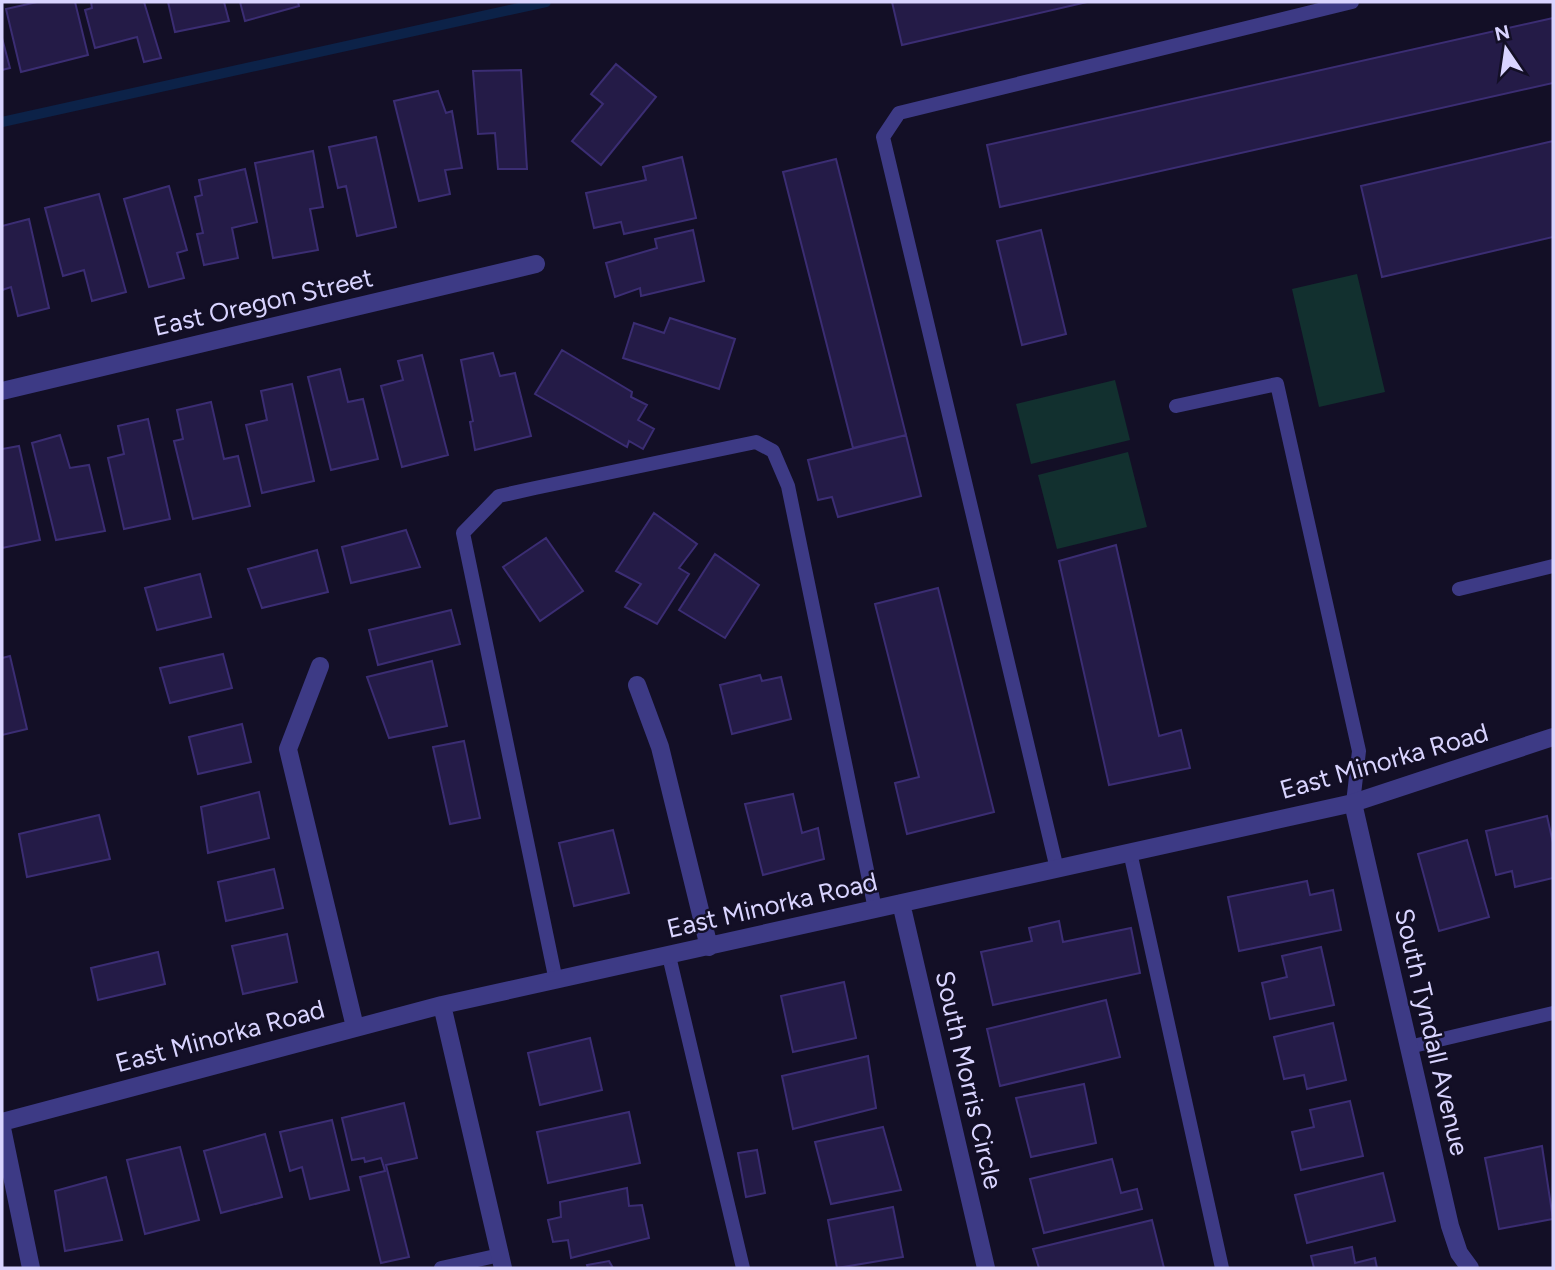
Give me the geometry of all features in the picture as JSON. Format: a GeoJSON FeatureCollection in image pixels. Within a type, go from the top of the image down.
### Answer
{"type":"FeatureCollection","features":[{"type":"Feature","properties":{"kind":"street","name":"East Oregon Street"},"geometry":{"type":"LineString","coordinates":[[2,391],[536,264]]}},
{"type":"Feature","properties":{"kind":"street"},"geometry":{"type":"LineString","coordinates":[[320,666],[288,749],[355,1027]]}},
{"type":"Feature","properties":{"kind":"street"},"geometry":{"type":"LineString","coordinates":[[637,685],[660,747],[709,947]]}},
{"type":"Feature","properties":{"kind":"street","name":"East Minorka Road"},"geometry":{"type":"LineString","coordinates":[[2,1122],[442,1005],[1353,803],[1553,737]]}},
{"type":"Feature","properties":{"kind":"street","name":"South Tyndall Avenue"},"geometry":{"type":"LineString","coordinates":[[1353,803],[1450,1226],[1459,1253],[1470,1268]]}},
{"type":"Feature","properties":{"kind":"street","name":"South Morris Circle"},"geometry":{"type":"LineString","coordinates":[[901,903],[986,1268]]}},
{"type":"Feature","properties":{"kind":"street"},"geometry":{"type":"LineString","coordinates":[[442,1005],[501,1261]]}},
{"type":"Feature","properties":{"kind":"street"},"geometry":{"type":"LineString","coordinates":[[2,1128],[31,1268]]}},
{"type":"Feature","properties":{"kind":"lane"},"geometry":{"type":"LineString","coordinates":[[1057,869],[883,137],[899,113],[1352,2]]}},
{"type":"Feature","properties":{"kind":"lane"},"geometry":{"type":"LineString","coordinates":[[1176,406],[1278,384],[1359,751],[1353,803]]}},
{"type":"Feature","properties":{"kind":"lane"},"geometry":{"type":"LineString","coordinates":[[556,981],[463,533],[499,496],[756,442],[773,451],[788,486],[875,909]]}},
{"type":"Feature","properties":{"kind":"lane"},"geometry":{"type":"LineString","coordinates":[[1458,589],[1553,566]]}},
{"type":"Feature","properties":{"kind":"lane"},"geometry":{"type":"LineString","coordinates":[[1130,852],[1222,1268]]}},
{"type":"Feature","properties":{"kind":"lane"},"geometry":{"type":"LineString","coordinates":[[669,956],[743,1268]]}},
{"type":"Feature","properties":{"kind":"lane"},"geometry":{"type":"LineString","coordinates":[[1409,1047],[1553,1013]]}},
{"type":"Feature","properties":{"kind":"lane"},"geometry":{"type":"LineString","coordinates":[[441,1268],[501,1261]]}},
{"type":"Feature","properties":{"kind":"green space"},"geometry":{"type":"Polygon","coordinates":[[[1357,274],[1385,392],[1319,407],[1292,289],[1357,274]]]}},
{"type":"Feature","properties":{"kind":"green space"},"geometry":{"type":"Polygon","coordinates":[[[1115,380],[1130,440],[1031,464],[1016,404],[1115,380]]]}},
{"type":"Feature","properties":{"kind":"green space"},"geometry":{"type":"Polygon","coordinates":[[[1128,452],[1147,527],[1057,549],[1038,475],[1128,452]]]}},
{"type":"Feature","properties":{"kind":"building"},"geometry":{"type":"Polygon","coordinates":[[[37,2],[75,2],[88,55],[21,72],[6,9],[37,2]]]}},
{"type":"Feature","properties":{"kind":"building"},"geometry":{"type":"Polygon","coordinates":[[[91,2],[144,2],[161,58],[144,62],[137,37],[95,48],[85,10],[92,8],[91,2]]]}},
{"type":"Feature","properties":{"kind":"building"},"geometry":{"type":"Polygon","coordinates":[[[168,2],[224,2],[229,21],[175,32],[168,2]]]}},
{"type":"Feature","properties":{"kind":"building"},"geometry":{"type":"Polygon","coordinates":[[[240,2],[298,2],[299,6],[245,21],[240,2]]]}},
{"type":"Feature","properties":{"kind":"building"},"geometry":{"type":"Polygon","coordinates":[[[892,2],[1087,2],[902,45],[892,2]]]}},
{"type":"Feature","properties":{"kind":"building"},"geometry":{"type":"Polygon","coordinates":[[[1553,18],[1553,83],[1000,207],[987,145],[1553,18]]]}},
{"type":"Feature","properties":{"kind":"building"},"geometry":{"type":"Polygon","coordinates":[[[2,38],[10,68],[2,70],[2,38]]]}},
{"type":"Feature","properties":{"kind":"building"},"geometry":{"type":"Polygon","coordinates":[[[616,64],[656,97],[601,165],[572,141],[603,104],[591,94],[616,64]]]}},
{"type":"Feature","properties":{"kind":"building"},"geometry":{"type":"Polygon","coordinates":[[[521,70],[527,169],[498,169],[495,133],[478,134],[473,71],[521,70]]]}},
{"type":"Feature","properties":{"kind":"building"},"geometry":{"type":"Polygon","coordinates":[[[438,91],[446,113],[452,111],[462,168],[445,170],[450,194],[419,201],[394,101],[438,91]]]}},
{"type":"Feature","properties":{"kind":"building"},"geometry":{"type":"Polygon","coordinates":[[[376,137],[396,227],[357,236],[346,186],[338,188],[329,147],[376,137]]]}},
{"type":"Feature","properties":{"kind":"building"},"geometry":{"type":"Polygon","coordinates":[[[1553,141],[1553,237],[1382,277],[1361,186],[1553,141]]]}},
{"type":"Feature","properties":{"kind":"building"},"geometry":{"type":"Polygon","coordinates":[[[313,151],[323,207],[310,209],[318,250],[273,258],[255,163],[313,151]]]}},
{"type":"Feature","properties":{"kind":"building"},"geometry":{"type":"Polygon","coordinates":[[[682,157],[696,218],[624,234],[621,222],[594,228],[586,193],[646,180],[643,167],[682,157]]]}},
{"type":"Feature","properties":{"kind":"building"},"geometry":{"type":"Polygon","coordinates":[[[836,159],[906,435],[853,448],[783,172],[836,159]]]}},
{"type":"Feature","properties":{"kind":"building"},"geometry":{"type":"Polygon","coordinates":[[[245,169],[257,222],[232,228],[238,258],[204,265],[197,234],[203,233],[195,197],[202,195],[199,180],[245,169]]]}},
{"type":"Feature","properties":{"kind":"building"},"geometry":{"type":"Polygon","coordinates":[[[169,186],[187,250],[177,253],[184,278],[149,287],[124,199],[169,186]]]}},
{"type":"Feature","properties":{"kind":"building"},"geometry":{"type":"Polygon","coordinates":[[[99,194],[126,292],[92,301],[84,270],[63,276],[45,208],[99,194]]]}},
{"type":"Feature","properties":{"kind":"building"},"geometry":{"type":"Polygon","coordinates":[[[29,219],[49,308],[18,316],[11,287],[2,290],[2,226],[29,219]]]}},
{"type":"Feature","properties":{"kind":"building"},"geometry":{"type":"Polygon","coordinates":[[[693,230],[704,281],[641,296],[640,288],[615,297],[606,263],[657,248],[655,239],[693,230]]]}},
{"type":"Feature","properties":{"kind":"building"},"geometry":{"type":"Polygon","coordinates":[[[1041,230],[1066,334],[1022,345],[997,241],[1041,230]]]}},
{"type":"Feature","properties":{"kind":"building"},"geometry":{"type":"Polygon","coordinates":[[[670,318],[735,339],[719,389],[623,358],[634,323],[664,333],[670,318]]]}},
{"type":"Feature","properties":{"kind":"building"},"geometry":{"type":"Polygon","coordinates":[[[562,350],[632,392],[631,397],[647,405],[638,420],[654,429],[643,449],[629,441],[627,447],[535,394],[562,350]]]}},
{"type":"Feature","properties":{"kind":"building"},"geometry":{"type":"Polygon","coordinates":[[[493,353],[500,376],[515,373],[531,436],[475,450],[470,422],[473,421],[461,360],[493,353]]]}},
{"type":"Feature","properties":{"kind":"building"},"geometry":{"type":"Polygon","coordinates":[[[422,355],[448,455],[402,467],[381,386],[403,380],[398,361],[422,355]]]}},
{"type":"Feature","properties":{"kind":"building"},"geometry":{"type":"Polygon","coordinates":[[[340,369],[348,402],[363,399],[378,459],[331,470],[308,377],[340,369]]]}},
{"type":"Feature","properties":{"kind":"building"},"geometry":{"type":"Polygon","coordinates":[[[292,384],[314,481],[262,493],[246,425],[267,420],[261,391],[292,384]]]}},
{"type":"Feature","properties":{"kind":"building"},"geometry":{"type":"Polygon","coordinates":[[[211,402],[224,459],[238,456],[250,506],[193,519],[174,441],[183,439],[177,410],[211,402]]]}},
{"type":"Feature","properties":{"kind":"building"},"geometry":{"type":"Polygon","coordinates":[[[148,419],[170,519],[124,529],[108,458],[124,454],[118,426],[148,419]]]}},
{"type":"Feature","properties":{"kind":"building"},"geometry":{"type":"Polygon","coordinates":[[[60,435],[70,468],[89,465],[105,531],[56,540],[32,443],[60,435]]]}},
{"type":"Feature","properties":{"kind":"building"},"geometry":{"type":"Polygon","coordinates":[[[906,435],[921,496],[838,517],[832,497],[818,500],[808,460],[906,435]]]}},
{"type":"Feature","properties":{"kind":"building"},"geometry":{"type":"Polygon","coordinates":[[[19,446],[40,540],[2,548],[2,449],[19,446]]]}},
{"type":"Feature","properties":{"kind":"building"},"geometry":{"type":"Polygon","coordinates":[[[654,513],[697,544],[679,568],[689,574],[657,624],[625,607],[641,584],[616,571],[654,513]]]}},
{"type":"Feature","properties":{"kind":"building"},"geometry":{"type":"Polygon","coordinates":[[[406,530],[420,567],[351,583],[342,547],[406,530]]]}},
{"type":"Feature","properties":{"kind":"building"},"geometry":{"type":"Polygon","coordinates":[[[546,538],[583,591],[540,621],[503,567],[546,538]]]}},
{"type":"Feature","properties":{"kind":"building"},"geometry":{"type":"Polygon","coordinates":[[[1116,545],[1159,736],[1181,730],[1190,768],[1109,785],[1059,561],[1116,545]]]}},
{"type":"Feature","properties":{"kind":"building"},"geometry":{"type":"Polygon","coordinates":[[[317,550],[328,592],[262,608],[248,569],[317,550]]]}},
{"type":"Feature","properties":{"kind":"building"},"geometry":{"type":"Polygon","coordinates":[[[715,554],[759,585],[725,638],[679,610],[715,554]]]}},
{"type":"Feature","properties":{"kind":"building"},"geometry":{"type":"Polygon","coordinates":[[[200,574],[211,617],[157,630],[145,588],[200,574]]]}},
{"type":"Feature","properties":{"kind":"building"},"geometry":{"type":"Polygon","coordinates":[[[938,588],[994,812],[907,834],[895,783],[919,777],[875,604],[938,588]]]}},
{"type":"Feature","properties":{"kind":"building"},"geometry":{"type":"Polygon","coordinates":[[[451,610],[460,644],[378,665],[369,630],[451,610]]]}},
{"type":"Feature","properties":{"kind":"building"},"geometry":{"type":"Polygon","coordinates":[[[223,654],[232,688],[170,703],[160,668],[223,654]]]}},
{"type":"Feature","properties":{"kind":"building"},"geometry":{"type":"Polygon","coordinates":[[[10,656],[27,729],[2,735],[2,658],[10,656]]]}},
{"type":"Feature","properties":{"kind":"building"},"geometry":{"type":"Polygon","coordinates":[[[432,661],[447,726],[389,738],[367,677],[432,661]]]}},
{"type":"Feature","properties":{"kind":"building"},"geometry":{"type":"Polygon","coordinates":[[[760,675],[762,681],[781,677],[791,719],[732,734],[720,685],[760,675]]]}},
{"type":"Feature","properties":{"kind":"building"},"geometry":{"type":"Polygon","coordinates":[[[242,724],[251,762],[198,774],[189,737],[242,724]]]}},
{"type":"Feature","properties":{"kind":"building"},"geometry":{"type":"Polygon","coordinates":[[[464,741],[480,818],[450,824],[433,747],[464,741]]]}},
{"type":"Feature","properties":{"kind":"building"},"geometry":{"type":"Polygon","coordinates":[[[259,792],[269,838],[208,853],[201,807],[259,792]]]}},
{"type":"Feature","properties":{"kind":"building"},"geometry":{"type":"Polygon","coordinates":[[[793,794],[802,833],[818,828],[824,859],[763,875],[745,804],[793,794]]]}},
{"type":"Feature","properties":{"kind":"building"},"geometry":{"type":"Polygon","coordinates":[[[99,815],[110,859],[27,877],[19,834],[99,815]]]}},
{"type":"Feature","properties":{"kind":"building"},"geometry":{"type":"Polygon","coordinates":[[[1547,816],[1553,843],[1553,878],[1515,887],[1512,871],[1496,875],[1486,831],[1547,816]]]}},
{"type":"Feature","properties":{"kind":"building"},"geometry":{"type":"Polygon","coordinates":[[[613,830],[629,893],[574,906],[559,843],[613,830]]]}},
{"type":"Feature","properties":{"kind":"building"},"geometry":{"type":"Polygon","coordinates":[[[1467,840],[1489,917],[1439,931],[1418,854],[1467,840]]]}},
{"type":"Feature","properties":{"kind":"building"},"geometry":{"type":"Polygon","coordinates":[[[274,869],[283,908],[226,921],[218,882],[274,869]]]}},
{"type":"Feature","properties":{"kind":"building"},"geometry":{"type":"Polygon","coordinates":[[[1307,881],[1310,895],[1333,890],[1341,930],[1239,951],[1228,897],[1307,881]]]}},
{"type":"Feature","properties":{"kind":"building"},"geometry":{"type":"Polygon","coordinates":[[[1059,921],[1063,942],[1131,928],[1140,973],[993,1005],[981,952],[1032,941],[1029,928],[1059,921]]]}},
{"type":"Feature","properties":{"kind":"building"},"geometry":{"type":"Polygon","coordinates":[[[287,934],[297,982],[243,994],[232,946],[287,934]]]}},
{"type":"Feature","properties":{"kind":"building"},"geometry":{"type":"Polygon","coordinates":[[[1321,947],[1334,1005],[1270,1019],[1262,983],[1287,977],[1282,956],[1321,947]]]}},
{"type":"Feature","properties":{"kind":"building"},"geometry":{"type":"Polygon","coordinates":[[[158,952],[165,984],[98,1000],[91,968],[158,952]]]}},
{"type":"Feature","properties":{"kind":"building"},"geometry":{"type":"Polygon","coordinates":[[[844,982],[856,1038],[793,1052],[781,996],[844,982]]]}},
{"type":"Feature","properties":{"kind":"building"},"geometry":{"type":"Polygon","coordinates":[[[1106,1000],[1120,1057],[1000,1086],[987,1029],[1106,1000]]]}},
{"type":"Feature","properties":{"kind":"building"},"geometry":{"type":"Polygon","coordinates":[[[1333,1023],[1346,1080],[1307,1089],[1304,1075],[1284,1079],[1274,1037],[1333,1023]]]}},
{"type":"Feature","properties":{"kind":"building"},"geometry":{"type":"Polygon","coordinates":[[[590,1038],[602,1090],[540,1105],[528,1053],[590,1038]]]}},
{"type":"Feature","properties":{"kind":"building"},"geometry":{"type":"Polygon","coordinates":[[[868,1056],[876,1108],[793,1129],[782,1076],[868,1056]]]}},
{"type":"Feature","properties":{"kind":"building"},"geometry":{"type":"Polygon","coordinates":[[[1084,1084],[1096,1143],[1031,1157],[1016,1098],[1084,1084]]]}},
{"type":"Feature","properties":{"kind":"building"},"geometry":{"type":"Polygon","coordinates":[[[1350,1101],[1363,1156],[1301,1170],[1292,1132],[1314,1127],[1310,1110],[1350,1101]]]}},
{"type":"Feature","properties":{"kind":"building"},"geometry":{"type":"Polygon","coordinates":[[[404,1103],[417,1158],[386,1165],[409,1257],[381,1263],[360,1177],[385,1171],[381,1158],[365,1162],[364,1158],[352,1160],[342,1118],[404,1103]]]}},
{"type":"Feature","properties":{"kind":"building"},"geometry":{"type":"Polygon","coordinates":[[[629,1112],[640,1163],[548,1183],[537,1132],[629,1112]]]}},
{"type":"Feature","properties":{"kind":"building"},"geometry":{"type":"Polygon","coordinates":[[[332,1120],[349,1190],[310,1199],[302,1167],[290,1171],[280,1132],[332,1120]]]}},
{"type":"Feature","properties":{"kind":"building"},"geometry":{"type":"Polygon","coordinates":[[[883,1127],[901,1190],[831,1204],[815,1142],[883,1127]]]}},
{"type":"Feature","properties":{"kind":"building"},"geometry":{"type":"Polygon","coordinates":[[[265,1134],[282,1197],[221,1213],[204,1151],[265,1134]]]}},
{"type":"Feature","properties":{"kind":"building"},"geometry":{"type":"Polygon","coordinates":[[[1542,1146],[1553,1219],[1499,1229],[1485,1158],[1542,1146]]]}},
{"type":"Feature","properties":{"kind":"building"},"geometry":{"type":"Polygon","coordinates":[[[180,1147],[199,1220],[145,1234],[127,1160],[180,1147]]]}},
{"type":"Feature","properties":{"kind":"building"},"geometry":{"type":"Polygon","coordinates":[[[757,1150],[765,1193],[746,1197],[738,1153],[757,1150]]]}},
{"type":"Feature","properties":{"kind":"building"},"geometry":{"type":"Polygon","coordinates":[[[1112,1159],[1121,1193],[1137,1189],[1142,1209],[1044,1233],[1030,1179],[1112,1159]]]}},
{"type":"Feature","properties":{"kind":"building"},"geometry":{"type":"Polygon","coordinates":[[[1383,1173],[1395,1221],[1307,1243],[1295,1195],[1383,1173]]]}},
{"type":"Feature","properties":{"kind":"building"},"geometry":{"type":"Polygon","coordinates":[[[106,1177],[122,1240],[65,1251],[55,1191],[106,1177]]]}},
{"type":"Feature","properties":{"kind":"building"},"geometry":{"type":"Polygon","coordinates":[[[627,1188],[629,1206],[642,1205],[649,1238],[571,1258],[568,1240],[553,1242],[548,1220],[561,1217],[560,1202],[627,1188]]]}},
{"type":"Feature","properties":{"kind":"building"},"geometry":{"type":"Polygon","coordinates":[[[893,1207],[903,1257],[837,1268],[828,1220],[893,1207]]]}},
{"type":"Feature","properties":{"kind":"building"},"geometry":{"type":"Polygon","coordinates":[[[1152,1220],[1164,1268],[1039,1268],[1033,1249],[1152,1220]]]}},
{"type":"Feature","properties":{"kind":"building"},"geometry":{"type":"Polygon","coordinates":[[[1352,1247],[1355,1263],[1375,1258],[1377,1268],[1314,1268],[1311,1256],[1352,1247]]]}},
{"type":"Feature","properties":{"kind":"building"},"geometry":{"type":"Polygon","coordinates":[[[609,1261],[613,1268],[588,1268],[587,1265],[609,1261]]]}},
{"type":"Feature","properties":{"kind":"waterway"},"geometry":{"type":"LineString","coordinates":[[2,122],[546,2]]}}]}
